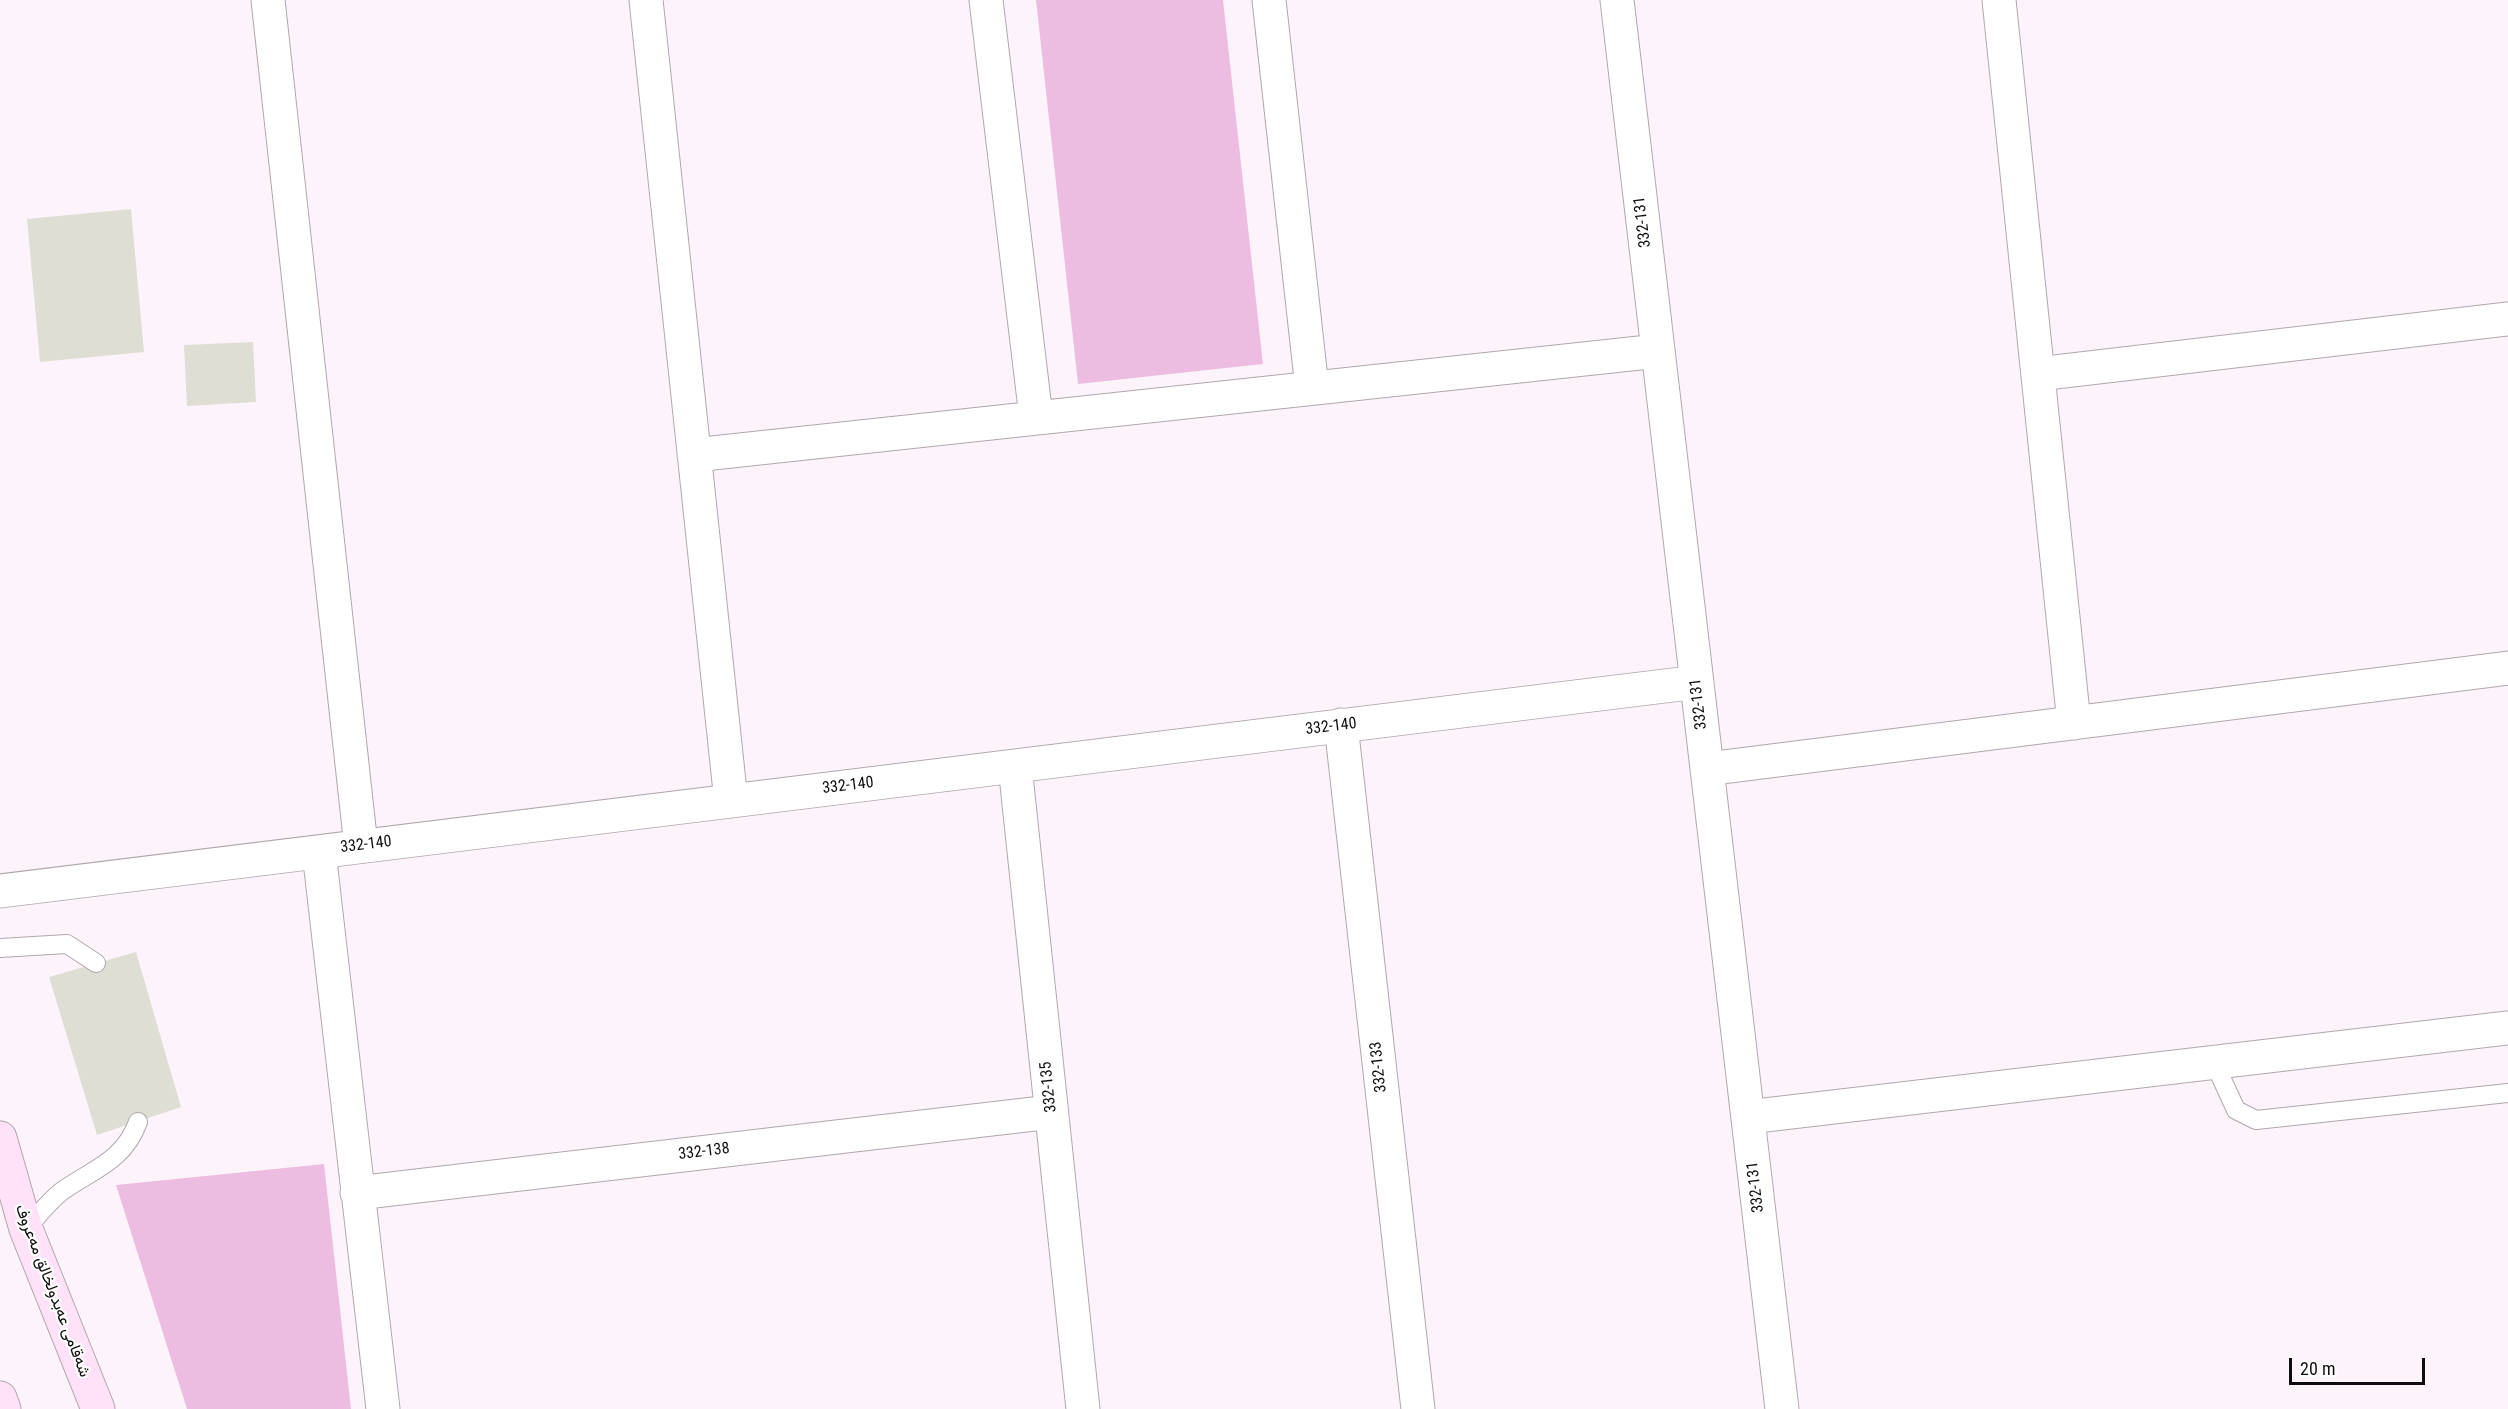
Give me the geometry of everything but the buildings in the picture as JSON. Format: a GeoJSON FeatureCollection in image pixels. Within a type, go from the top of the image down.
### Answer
{"type":"FeatureCollection","features":[{"type":"Feature","properties":{"kind":"main road","name":"شەقامی عەبدولخالق مەعروف"},"geometry":{"type":"LineString","coordinates":[[0,1138],[26,1229],[98,1409]]}},
{"type":"Feature","properties":{"kind":"main road"},"geometry":{"type":"LineString","coordinates":[[0,1398],[4,1409]]}},
{"type":"Feature","properties":{"kind":"street"},"geometry":{"type":"LineString","coordinates":[[267,0],[361,846]]}},
{"type":"Feature","properties":{"kind":"street"},"geometry":{"type":"LineString","coordinates":[[645,0],[731,801]]}},
{"type":"Feature","properties":{"kind":"street"},"geometry":{"type":"LineString","coordinates":[[987,0],[1036,417]]}},
{"type":"Feature","properties":{"kind":"street"},"geometry":{"type":"LineString","coordinates":[[1269,0],[1312,387]]}},
{"type":"Feature","properties":{"kind":"street"},"geometry":{"type":"LineString","coordinates":[[1999,0],[2074,723]]}},
{"type":"Feature","properties":{"kind":"street","name":"332-131"},"geometry":{"type":"LineString","coordinates":[[1625,1],[1658,351],[1782,1409]]}},
{"type":"Feature","properties":{"kind":"street"},"geometry":{"type":"LineString","coordinates":[[2038,374],[2508,319]]}},
{"type":"Feature","properties":{"kind":"street"},"geometry":{"type":"LineString","coordinates":[[694,455],[1658,351]]}},
{"type":"Feature","properties":{"kind":"street"},"geometry":{"type":"LineString","coordinates":[[1707,769],[2508,668]]}},
{"type":"Feature","properties":{"kind":"street","name":"332-140"},"geometry":{"type":"LineString","coordinates":[[0,891],[1697,682]]}},
{"type":"Feature","properties":{"kind":"street","name":"332-133"},"geometry":{"type":"LineString","coordinates":[[1341,725],[1418,1409]]}},
{"type":"Feature","properties":{"kind":"street","name":"332-135"},"geometry":{"type":"LineString","coordinates":[[1015,766],[1083,1409]]}},
{"type":"Feature","properties":{"kind":"street"},"geometry":{"type":"LineString","coordinates":[[318,852],[383,1409]]}},
{"type":"Feature","properties":{"kind":"street"},"geometry":{"type":"LineString","coordinates":[[1748,1117],[2508,1028]]}},
{"type":"Feature","properties":{"kind":"street","name":"332-138"},"geometry":{"type":"LineString","coordinates":[[357,1193],[1052,1112]]}},
{"type":"Feature","properties":{"kind":"lane"},"geometry":{"type":"LineString","coordinates":[[0,948],[67,944],[96,963]]}},
{"type":"Feature","properties":{"kind":"lane"},"geometry":{"type":"LineString","coordinates":[[2214,1062],[2236,1110],[2256,1119],[2508,1093]]}},
{"type":"Feature","properties":{"kind":"lane"},"geometry":{"type":"LineString","coordinates":[[26,1229],[63,1190],[108,1164],[132,1137],[138,1122]]}},
{"type":"Feature","properties":{"kind":"shaded area"},"geometry":{"type":"Polygon","coordinates":[[[1036,0],[1223,0],[1263,364],[1078,384],[1036,0]]]}},
{"type":"Feature","properties":{"kind":"shaded area"},"geometry":{"type":"Polygon","coordinates":[[[324,1164],[351,1409],[187,1409],[116,1185],[324,1164]]]}}]}
